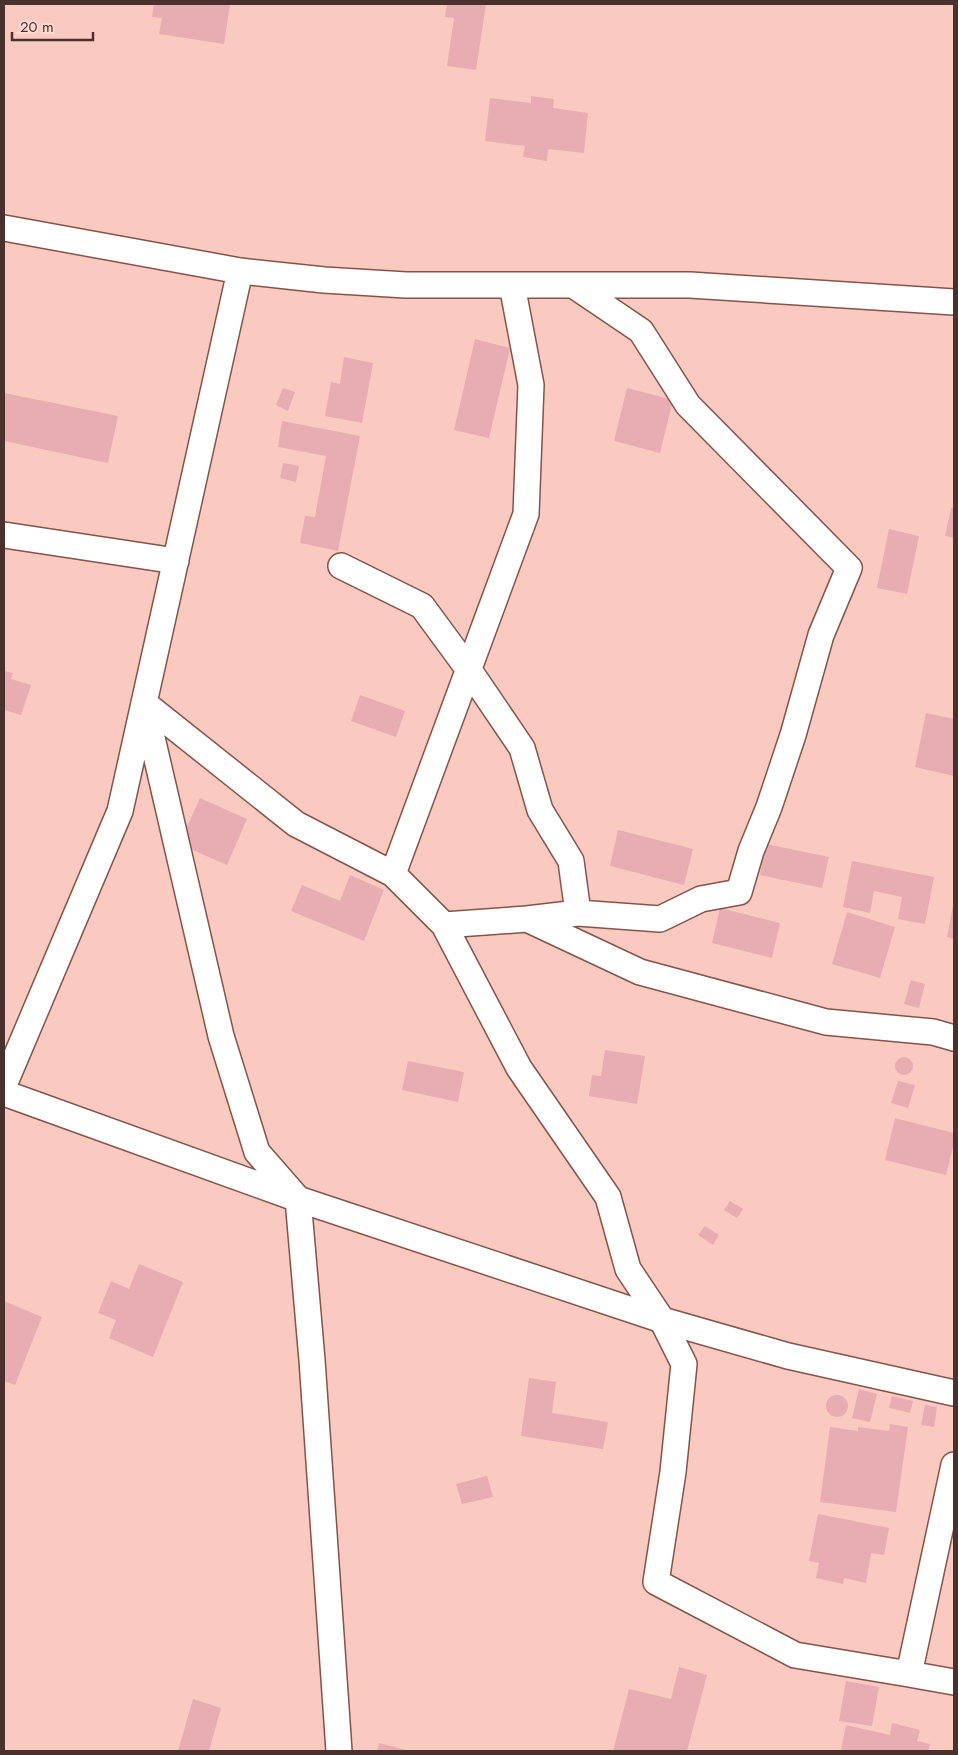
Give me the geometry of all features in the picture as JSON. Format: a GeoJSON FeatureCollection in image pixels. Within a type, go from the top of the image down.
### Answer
{"type":"FeatureCollection","features":[{"type":"Feature","properties":{"kind":"street"},"geometry":{"type":"LineString","coordinates":[[4,228],[240,271],[324,280],[406,285],[690,285],[954,302]]}},
{"type":"Feature","properties":{"kind":"street"},"geometry":{"type":"LineString","coordinates":[[4,1085],[120,811],[240,271]]}},
{"type":"Feature","properties":{"kind":"street"},"geometry":{"type":"LineString","coordinates":[[392,874],[526,514],[531,385],[512,285]]}},
{"type":"Feature","properties":{"kind":"street"},"geometry":{"type":"LineString","coordinates":[[444,925],[578,913],[660,919],[701,900],[739,892],[751,851],[769,807],[793,735],[821,635],[849,568],[688,405],[641,332],[572,285]]}},
{"type":"Feature","properties":{"kind":"street"},"geometry":{"type":"LineString","coordinates":[[4,535],[176,561]]}},
{"type":"Feature","properties":{"kind":"street"},"geometry":{"type":"LineString","coordinates":[[341,566],[422,606],[469,670],[522,748],[540,810],[571,861],[578,913]]}},
{"type":"Feature","properties":{"kind":"street"},"geometry":{"type":"LineString","coordinates":[[144,704],[296,824],[392,874],[444,925],[519,1068],[608,1197],[628,1269],[662,1320],[684,1364],[673,1472],[656,1582],[795,1655],[954,1682]]}},
{"type":"Feature","properties":{"kind":"street"},"geometry":{"type":"LineString","coordinates":[[144,704],[221,1036],[257,1152],[298,1200],[312,1360],[339,1751]]}},
{"type":"Feature","properties":{"kind":"street"},"geometry":{"type":"LineString","coordinates":[[527,919],[640,972],[826,1022],[933,1032],[954,1038]]}},
{"type":"Feature","properties":{"kind":"street"},"geometry":{"type":"LineString","coordinates":[[4,1093],[298,1200],[662,1320],[788,1356],[954,1393]]}},
{"type":"Feature","properties":{"kind":"street"},"geometry":{"type":"LineString","coordinates":[[909,1674],[954,1465]]}},
{"type":"Feature","properties":{"kind":"building"},"geometry":{"type":"Polygon","coordinates":[[[154,4],[230,4],[224,44],[159,34],[162,18],[152,17],[154,4]]]}},
{"type":"Feature","properties":{"kind":"building"},"geometry":{"type":"Polygon","coordinates":[[[447,4],[486,4],[476,70],[447,66],[454,18],[445,17],[447,4]]]}},
{"type":"Feature","properties":{"kind":"building"},"geometry":{"type":"Polygon","coordinates":[[[531,96],[554,99],[553,108],[588,113],[584,153],[548,149],[547,161],[523,157],[525,146],[485,141],[490,98],[531,103],[531,96]]]}},
{"type":"Feature","properties":{"kind":"building"},"geometry":{"type":"Polygon","coordinates":[[[475,339],[510,348],[489,438],[454,430],[475,339]]]}},
{"type":"Feature","properties":{"kind":"building"},"geometry":{"type":"Polygon","coordinates":[[[344,357],[373,363],[362,423],[325,416],[331,382],[340,384],[344,357]]]}},
{"type":"Feature","properties":{"kind":"building"},"geometry":{"type":"Polygon","coordinates":[[[283,388],[295,392],[288,411],[276,405],[283,388]]]}},
{"type":"Feature","properties":{"kind":"building"},"geometry":{"type":"Polygon","coordinates":[[[627,388],[673,400],[660,453],[614,441],[627,388]]]}},
{"type":"Feature","properties":{"kind":"building"},"geometry":{"type":"Polygon","coordinates":[[[4,393],[118,416],[108,463],[4,441],[4,393]]]}},
{"type":"Feature","properties":{"kind":"building"},"geometry":{"type":"Polygon","coordinates":[[[282,421],[360,436],[338,551],[300,543],[305,516],[315,517],[326,456],[278,447],[282,421]]]}},
{"type":"Feature","properties":{"kind":"building"},"geometry":{"type":"Polygon","coordinates":[[[283,463],[299,466],[296,482],[280,478],[283,463]]]}},
{"type":"Feature","properties":{"kind":"building"},"geometry":{"type":"Polygon","coordinates":[[[951,508],[954,508],[954,538],[945,536],[951,508]]]}},
{"type":"Feature","properties":{"kind":"building"},"geometry":{"type":"Polygon","coordinates":[[[889,529],[919,536],[907,594],[877,588],[889,529]]]}},
{"type":"Feature","properties":{"kind":"building"},"geometry":{"type":"Polygon","coordinates":[[[4,671],[13,673],[11,679],[31,685],[21,715],[4,710],[4,671]]]}},
{"type":"Feature","properties":{"kind":"building"},"geometry":{"type":"Polygon","coordinates":[[[360,695],[405,711],[396,737],[351,721],[360,695]]]}},
{"type":"Feature","properties":{"kind":"building"},"geometry":{"type":"Polygon","coordinates":[[[926,713],[954,719],[954,776],[915,767],[926,713]]]}},
{"type":"Feature","properties":{"kind":"building"},"geometry":{"type":"Polygon","coordinates":[[[200,798],[247,819],[227,865],[179,844],[200,798]]]}},
{"type":"Feature","properties":{"kind":"building"},"geometry":{"type":"Polygon","coordinates":[[[618,830],[693,849],[684,885],[610,866],[618,830]]]}},
{"type":"Feature","properties":{"kind":"building"},"geometry":{"type":"Polygon","coordinates":[[[766,844],[829,857],[822,888],[760,875],[766,844]]]}},
{"type":"Feature","properties":{"kind":"building"},"geometry":{"type":"Polygon","coordinates":[[[852,861],[934,877],[925,924],[898,919],[902,897],[874,891],[870,913],[843,907],[852,861]]]}},
{"type":"Feature","properties":{"kind":"building"},"geometry":{"type":"Polygon","coordinates":[[[350,875],[384,890],[364,941],[291,911],[302,885],[340,901],[350,875]]]}},
{"type":"Feature","properties":{"kind":"building"},"geometry":{"type":"Polygon","coordinates":[[[954,905],[954,939],[947,937],[954,905]]]}},
{"type":"Feature","properties":{"kind":"building"},"geometry":{"type":"Polygon","coordinates":[[[720,908],[780,923],[772,958],[712,943],[720,908]]]}},
{"type":"Feature","properties":{"kind":"building"},"geometry":{"type":"Polygon","coordinates":[[[847,912],[895,927],[880,978],[832,964],[847,912]]]}},
{"type":"Feature","properties":{"kind":"building"},"geometry":{"type":"Polygon","coordinates":[[[911,980],[925,984],[919,1008],[904,1004],[911,980]]]}},
{"type":"Feature","properties":{"kind":"building"},"geometry":{"type":"Polygon","coordinates":[[[605,1050],[645,1056],[637,1104],[589,1096],[592,1075],[601,1076],[605,1050]]]}},
{"type":"Feature","properties":{"kind":"building"},"geometry":{"type":"Polygon","coordinates":[[[904,1057],[910,1060],[913,1066],[910,1072],[904,1075],[898,1072],[895,1066],[898,1060],[904,1057]]]}},
{"type":"Feature","properties":{"kind":"building"},"geometry":{"type":"Polygon","coordinates":[[[408,1061],[464,1072],[458,1102],[402,1090],[408,1061]]]}},
{"type":"Feature","properties":{"kind":"building"},"geometry":{"type":"Polygon","coordinates":[[[898,1081],[915,1085],[908,1108],[891,1103],[898,1081]]]}},
{"type":"Feature","properties":{"kind":"building"},"geometry":{"type":"Polygon","coordinates":[[[895,1118],[954,1133],[954,1143],[946,1175],[885,1160],[895,1118]]]}},
{"type":"Feature","properties":{"kind":"building"},"geometry":{"type":"Polygon","coordinates":[[[730,1201],[743,1209],[737,1218],[724,1210],[730,1201]]]}},
{"type":"Feature","properties":{"kind":"building"},"geometry":{"type":"Polygon","coordinates":[[[705,1226],[719,1235],[713,1245],[698,1235],[705,1226]]]}},
{"type":"Feature","properties":{"kind":"building"},"geometry":{"type":"Polygon","coordinates":[[[139,1264],[183,1282],[153,1357],[109,1338],[116,1320],[98,1313],[111,1281],[129,1289],[139,1264]]]}},
{"type":"Feature","properties":{"kind":"building"},"geometry":{"type":"Polygon","coordinates":[[[4,1301],[42,1317],[15,1385],[4,1381],[4,1301]]]}},
{"type":"Feature","properties":{"kind":"building"},"geometry":{"type":"Polygon","coordinates":[[[529,1378],[556,1382],[552,1413],[608,1422],[603,1449],[521,1436],[529,1378]]]}},
{"type":"Feature","properties":{"kind":"building"},"geometry":{"type":"Polygon","coordinates":[[[859,1389],[877,1394],[870,1422],[852,1418],[859,1389]]]}},
{"type":"Feature","properties":{"kind":"building"},"geometry":{"type":"Polygon","coordinates":[[[837,1395],[845,1398],[848,1406],[845,1414],[837,1417],[829,1414],[826,1406],[829,1398],[837,1395]]]}},
{"type":"Feature","properties":{"kind":"building"},"geometry":{"type":"Polygon","coordinates":[[[892,1396],[913,1401],[910,1413],[889,1408],[892,1396]]]}},
{"type":"Feature","properties":{"kind":"building"},"geometry":{"type":"Polygon","coordinates":[[[925,1405],[937,1407],[934,1427],[921,1425],[925,1405]]]}},
{"type":"Feature","properties":{"kind":"building"},"geometry":{"type":"Polygon","coordinates":[[[890,1424],[908,1427],[896,1512],[820,1502],[830,1427],[858,1431],[858,1427],[889,1431],[890,1424]]]}},
{"type":"Feature","properties":{"kind":"building"},"geometry":{"type":"Polygon","coordinates":[[[487,1476],[493,1497],[462,1504],[456,1484],[487,1476]]]}},
{"type":"Feature","properties":{"kind":"building"},"geometry":{"type":"Polygon","coordinates":[[[818,1514],[889,1528],[884,1555],[871,1553],[866,1583],[844,1578],[843,1584],[816,1578],[819,1563],[809,1561],[818,1514]]]}},
{"type":"Feature","properties":{"kind":"building"},"geometry":{"type":"Polygon","coordinates":[[[679,1667],[707,1675],[687,1751],[613,1751],[629,1689],[671,1699],[679,1667]]]}},
{"type":"Feature","properties":{"kind":"building"},"geometry":{"type":"Polygon","coordinates":[[[846,1681],[879,1687],[872,1726],[839,1721],[846,1681]]]}},
{"type":"Feature","properties":{"kind":"building"},"geometry":{"type":"Polygon","coordinates":[[[193,1699],[221,1708],[209,1751],[178,1751],[193,1699]]]}},
{"type":"Feature","properties":{"kind":"building"},"geometry":{"type":"Polygon","coordinates":[[[892,1723],[920,1730],[917,1741],[930,1744],[928,1751],[841,1751],[846,1725],[890,1735],[892,1723]]]}},
{"type":"Feature","properties":{"kind":"building"},"geometry":{"type":"Polygon","coordinates":[[[379,1743],[410,1751],[377,1751],[379,1743]]]}}]}
